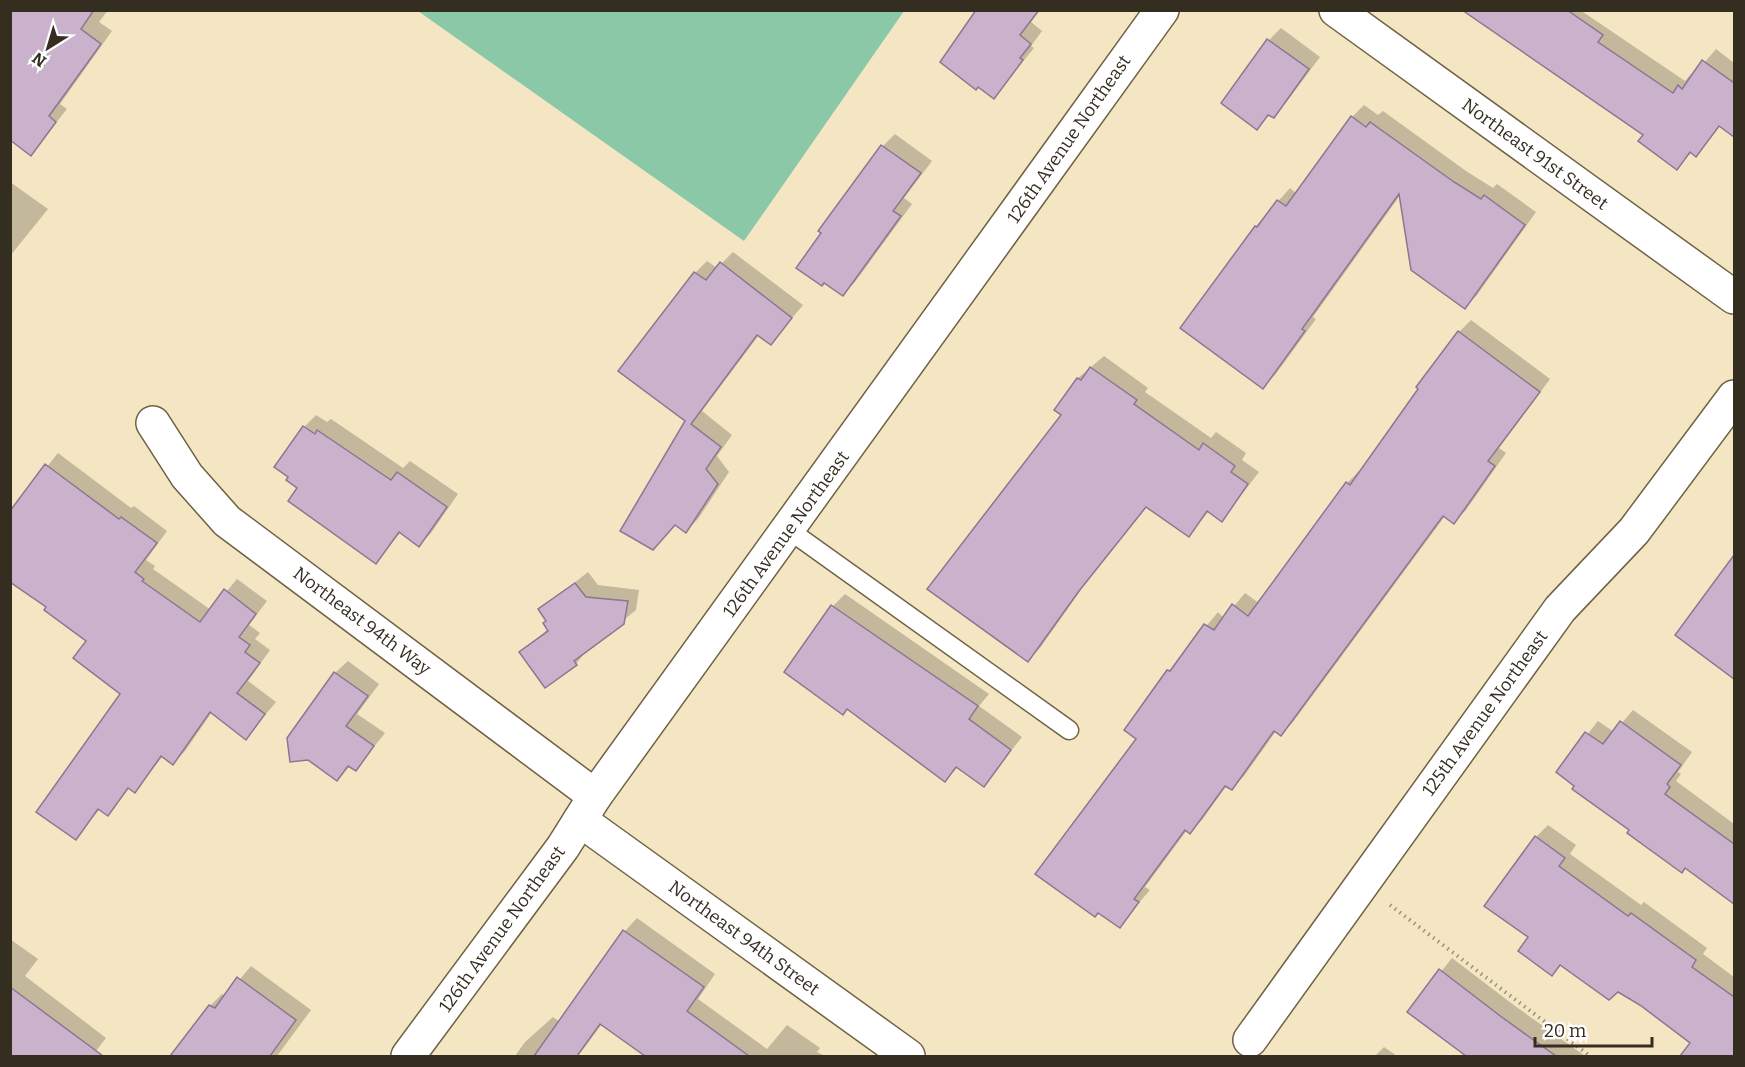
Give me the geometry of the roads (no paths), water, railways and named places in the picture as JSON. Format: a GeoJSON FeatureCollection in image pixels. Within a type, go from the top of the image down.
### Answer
{"type":"FeatureCollection","features":[{"type":"Feature","properties":{"kind":"street","name":"126th Avenue Northeast"},"geometry":{"type":"LineString","coordinates":[[408,1056],[1162,10]]}},
{"type":"Feature","properties":{"kind":"street","name":"Northeast 91st Street"},"geometry":{"type":"LineString","coordinates":[[1336,10],[1734,297]]}},
{"type":"Feature","properties":{"kind":"street","name":"125th Avenue Northeast"},"geometry":{"type":"LineString","coordinates":[[1250,1040],[1560,609],[1634,531],[1734,398]]}},
{"type":"Feature","properties":{"kind":"street","name":"Northeast 94th Way"},"geometry":{"type":"LineString","coordinates":[[153,423],[187,476],[227,521],[587,808]]}},
{"type":"Feature","properties":{"kind":"street","name":"Northeast 94th Street"},"geometry":{"type":"LineString","coordinates":[[587,808],[908,1056]]}},
{"type":"Feature","properties":{"kind":"lane"},"geometry":{"type":"LineString","coordinates":[[789,530],[1069,730]]}}]}
